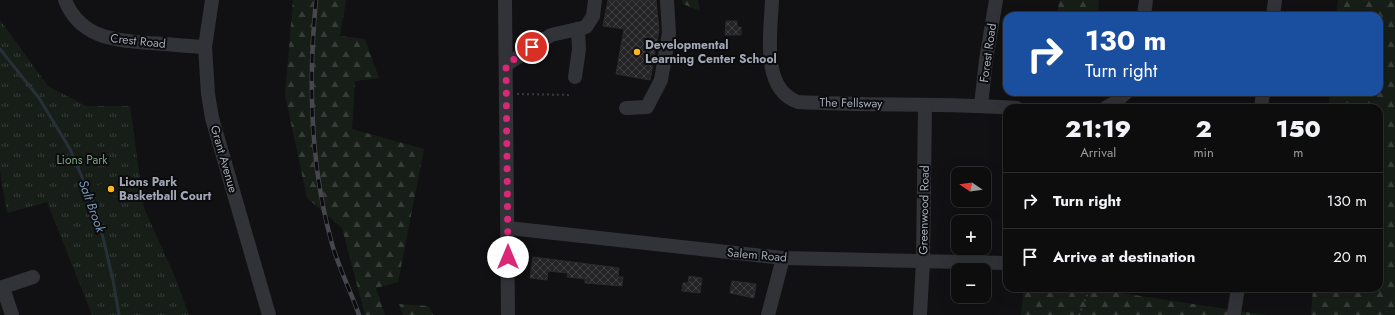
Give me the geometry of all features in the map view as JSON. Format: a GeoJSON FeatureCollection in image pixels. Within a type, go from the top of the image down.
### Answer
{"type":"FeatureCollection","features":[{"type":"Feature","properties":{"kind":"street","name":"Crest Road"},"geometry":{"type":"LineString","coordinates":[[65,0],[76,19],[85,27],[107,38],[205,47]]}},
{"type":"Feature","properties":{"kind":"street","name":"Grant Avenue"},"geometry":{"type":"LineString","coordinates":[[212,0],[205,47],[208,94],[212,118],[269,315]]}},
{"type":"Feature","properties":{"kind":"street"},"geometry":{"type":"LineString","coordinates":[[505,0],[508,315]]}},
{"type":"Feature","properties":{"kind":"street"},"geometry":{"type":"LineString","coordinates":[[506,65],[551,35],[586,27],[593,16],[595,0]]}},
{"type":"Feature","properties":{"kind":"street"},"geometry":{"type":"LineString","coordinates":[[626,108],[646,107],[660,84],[669,34],[667,0]]}},
{"type":"Feature","properties":{"kind":"street","name":"The Fellsway"},"geometry":{"type":"LineString","coordinates":[[772,0],[770,60],[777,83],[790,99],[798,102],[981,105],[1003,107]]}},
{"type":"Feature","properties":{"kind":"street","name":"Forest Road"},"geometry":{"type":"LineString","coordinates":[[981,105],[986,60],[996,0]]}},
{"type":"Feature","properties":{"kind":"street"},"geometry":{"type":"LineString","coordinates":[[1144,12],[1146,0]]}},
{"type":"Feature","properties":{"kind":"street"},"geometry":{"type":"LineString","coordinates":[[1274,12],[1275,0]]}},
{"type":"Feature","properties":{"kind":"street"},"geometry":{"type":"LineString","coordinates":[[575,77],[579,49],[578,29]]}},
{"type":"Feature","properties":{"kind":"street"},"geometry":{"type":"LineString","coordinates":[[1112,104],[1122,96]]}},
{"type":"Feature","properties":{"kind":"street","name":"Greenwood Road"},"geometry":{"type":"LineString","coordinates":[[920,315],[923,262],[925,105]]}},
{"type":"Feature","properties":{"kind":"street","name":"Salem Road"},"geometry":{"type":"LineString","coordinates":[[508,228],[783,258],[1003,263]]}},
{"type":"Feature","properties":{"kind":"street"},"geometry":{"type":"LineString","coordinates":[[768,315],[783,258]]}},
{"type":"Feature","properties":{"kind":"street"},"geometry":{"type":"LineString","coordinates":[[1,288],[32,277]]}},
{"type":"Feature","properties":{"kind":"street"},"geometry":{"type":"LineString","coordinates":[[0,315],[1,288]]}},
{"type":"Feature","properties":{"kind":"street"},"geometry":{"type":"LineString","coordinates":[[1,288],[12,315]]}},
{"type":"Feature","properties":{"kind":"street"},"geometry":{"type":"LineString","coordinates":[[1234,313],[1237,292]]}},
{"type":"Feature","properties":{"kind":"path"},"geometry":{"type":"LineString","coordinates":[[516,94],[572,95]]}},
{"type":"Feature","properties":{"kind":"path"},"geometry":{"type":"LineString","coordinates":[[1079,315],[1088,292]]}},
{"type":"Feature","properties":{"kind":"green space"},"geometry":{"type":"Polygon","coordinates":[[[293,0],[346,0],[340,36],[365,39],[379,78],[355,81],[352,129],[424,149],[398,282],[376,288],[385,315],[365,315],[342,228],[307,198],[285,95],[293,0]]]}},
{"type":"Feature","properties":{"kind":"green space"},"geometry":{"type":"Polygon","coordinates":[[[682,0],[698,0],[700,11],[683,4],[682,0]]]}},
{"type":"Feature","properties":{"kind":"green space"},"geometry":{"type":"Polygon","coordinates":[[[1060,0],[1099,0],[1098,12],[1057,12],[1060,0]]]}},
{"type":"Feature","properties":{"kind":"green space"},"geometry":{"type":"Polygon","coordinates":[[[1338,0],[1395,0],[1395,315],[1311,315],[1313,292],[1383,292],[1383,104],[1328,104],[1330,96],[1383,96],[1383,12],[1336,12],[1338,0]]]}},
{"type":"Feature","properties":{"kind":"green space","name":"Lions Park"},"geometry":{"type":"Polygon","coordinates":[[[0,20],[48,86],[86,106],[130,106],[144,208],[175,277],[189,315],[92,315],[47,202],[7,213],[0,171],[0,20]]]}},
{"type":"Feature","properties":{"kind":"green space","name":"Lions Park Basketball Court"},"geometry":{"type":"Polygon","coordinates":[[[118,175],[126,191],[102,202],[95,187],[118,175]]]}},
{"type":"Feature","properties":{"kind":"green space"},"geometry":{"type":"Polygon","coordinates":[[[1024,292],[1114,292],[1266,315],[1021,315],[1024,292]]]}},
{"type":"Feature","properties":{"kind":"green space"},"geometry":{"type":"Polygon","coordinates":[[[399,304],[429,306],[433,315],[403,315],[399,304]]]}},
{"type":"Feature","properties":{"kind":"building","name":"Developmental Learning Center School"},"geometry":{"type":"Polygon","coordinates":[[[608,0],[656,0],[659,30],[650,80],[616,74],[624,29],[603,26],[608,0]]]}},
{"type":"Feature","properties":{"kind":"building"},"geometry":{"type":"Polygon","coordinates":[[[726,21],[737,21],[737,27],[741,27],[741,35],[725,35],[726,21]]]}},
{"type":"Feature","properties":{"kind":"building"},"geometry":{"type":"Polygon","coordinates":[[[533,257],[619,268],[618,277],[623,277],[622,286],[585,283],[585,279],[567,277],[568,273],[548,271],[547,280],[530,278],[533,257]]]}},
{"type":"Feature","properties":{"kind":"building"},"geometry":{"type":"Polygon","coordinates":[[[689,276],[702,278],[700,293],[682,291],[683,283],[688,283],[689,276]]]}},
{"type":"Feature","properties":{"kind":"building"},"geometry":{"type":"Polygon","coordinates":[[[732,281],[756,284],[754,298],[730,293],[732,281]]]}},
{"type":"Feature","properties":{"kind":"waterway","name":"Salt Brook"},"geometry":{"type":"LineString","coordinates":[[0,49],[39,98],[70,149],[97,212],[113,280],[119,315]]}},
{"type":"Feature","properties":{"kind":"railway"},"geometry":{"type":"LineString","coordinates":[[316,0],[313,31],[312,92],[315,154],[319,184],[332,244],[359,315]]}},
{"type":"Feature","properties":{"kind":"place","name":"Developmental Learning Center School"},"geometry":{"type":"Point","coordinates":[637,52]}},
{"type":"Feature","properties":{"kind":"place","name":"Lions Park Basketball Court"},"geometry":{"type":"Point","coordinates":[111,189]}},
{"type":"Feature","properties":{"kind":"route"},"geometry":{"type":"LineString","coordinates":[[508,257],[506,65],[532,47]]}}]}
